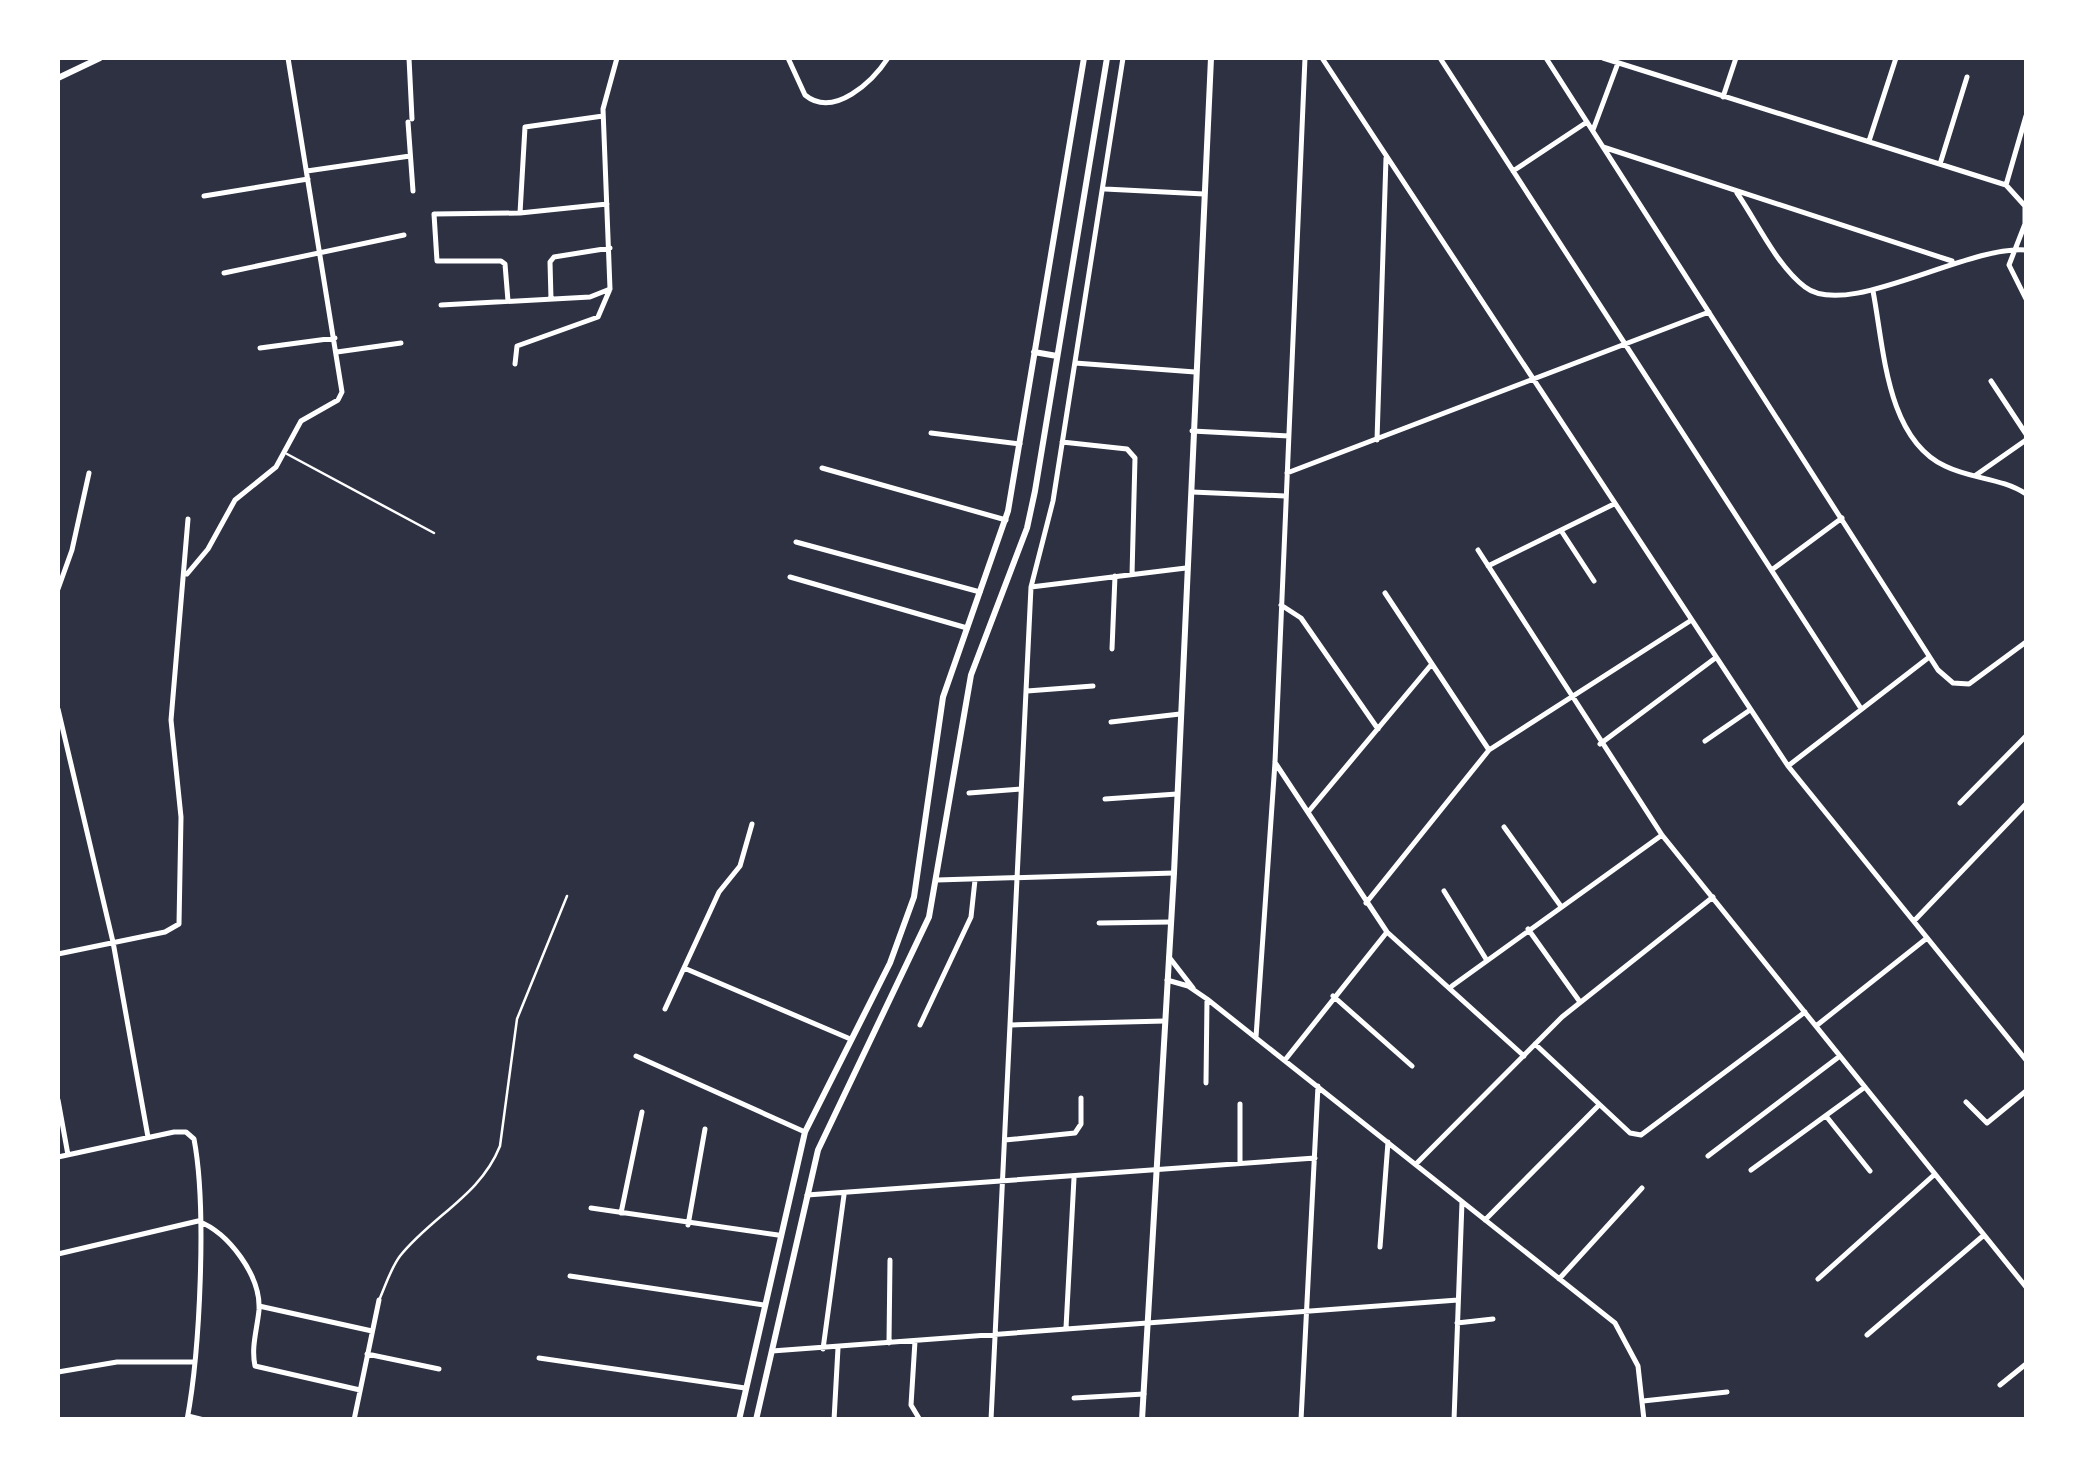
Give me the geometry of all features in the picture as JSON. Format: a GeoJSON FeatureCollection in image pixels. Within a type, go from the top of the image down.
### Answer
{"type":"FeatureCollection","features":[{"type":"Feature","properties":{"kind":"main road"},"geometry":{"type":"LineString","coordinates":[[58,77],[100,58]]}},
{"type":"Feature","properties":{"kind":"main road"},"geometry":{"type":"LineString","coordinates":[[740,1420],[778,1235],[804,1132],[848,1038],[890,963],[908,916],[938,720],[1006,520],[1084,58]]}},
{"type":"Feature","properties":{"kind":"main road"},"geometry":{"type":"LineString","coordinates":[[756,1420],[807,1195],[831,1115],[919,944],[937,880],[965,701],[984,636],[1030,516],[1107,58]]}},
{"type":"Feature","properties":{"kind":"main road"},"geometry":{"type":"LineString","coordinates":[[1142,1420],[1174,873],[1211,58]]}},
{"type":"Feature","properties":{"kind":"main road"},"geometry":{"type":"LineString","coordinates":[[1034,353],[1058,358]]}},
{"type":"Feature","properties":{"kind":"street"},"geometry":{"type":"LineString","coordinates":[[186,574],[208,549],[236,500],[276,467],[301,420],[338,400],[342,392],[288,58]]}},
{"type":"Feature","properties":{"kind":"street"},"geometry":{"type":"LineString","coordinates":[[409,58],[413,191]]}},
{"type":"Feature","properties":{"kind":"street"},"geometry":{"type":"LineString","coordinates":[[515,364],[517,346],[598,317],[610,290],[603,116],[616,58]]}},
{"type":"Feature","properties":{"kind":"street"},"geometry":{"type":"LineString","coordinates":[[788,58],[805,95],[822,102],[851,95],[888,58]]}},
{"type":"Feature","properties":{"kind":"street"},"geometry":{"type":"LineString","coordinates":[[991,1420],[1031,586],[1062,442],[1106,189],[1123,58]]}},
{"type":"Feature","properties":{"kind":"street"},"geometry":{"type":"LineString","coordinates":[[1256,1037],[1275,762],[1305,58]]}},
{"type":"Feature","properties":{"kind":"street"},"geometry":{"type":"LineString","coordinates":[[1322,58],[1537,379],[1614,504],[1788,766],[2026,1060]]}},
{"type":"Feature","properties":{"kind":"street"},"geometry":{"type":"LineString","coordinates":[[1440,58],[1860,707]]}},
{"type":"Feature","properties":{"kind":"street"},"geometry":{"type":"LineString","coordinates":[[1546,58],[1929,658],[1946,678],[1965,685],[1985,676],[2026,642]]}},
{"type":"Feature","properties":{"kind":"street"},"geometry":{"type":"LineString","coordinates":[[1603,58],[2006,185],[2025,206],[2025,224],[2010,271],[2026,298]]}},
{"type":"Feature","properties":{"kind":"street"},"geometry":{"type":"LineString","coordinates":[[1723,97],[1736,58]]}},
{"type":"Feature","properties":{"kind":"street"},"geometry":{"type":"LineString","coordinates":[[1869,141],[1896,58]]}},
{"type":"Feature","properties":{"kind":"street"},"geometry":{"type":"LineString","coordinates":[[1593,131],[1618,62]]}},
{"type":"Feature","properties":{"kind":"street"},"geometry":{"type":"LineString","coordinates":[[1940,164],[1968,77]]}},
{"type":"Feature","properties":{"kind":"street"},"geometry":{"type":"LineString","coordinates":[[520,213],[526,127],[603,116]]}},
{"type":"Feature","properties":{"kind":"street"},"geometry":{"type":"LineString","coordinates":[[2006,185],[2026,116]]}},
{"type":"Feature","properties":{"kind":"street"},"geometry":{"type":"LineString","coordinates":[[1514,171],[1587,122]]}},
{"type":"Feature","properties":{"kind":"street"},"geometry":{"type":"LineString","coordinates":[[1603,147],[1952,261]]}},
{"type":"Feature","properties":{"kind":"street"},"geometry":{"type":"LineString","coordinates":[[1376,440],[1386,155]]}},
{"type":"Feature","properties":{"kind":"street"},"geometry":{"type":"LineString","coordinates":[[204,196],[410,156]]}},
{"type":"Feature","properties":{"kind":"street"},"geometry":{"type":"LineString","coordinates":[[1106,189],[1204,194]]}},
{"type":"Feature","properties":{"kind":"street"},"geometry":{"type":"LineString","coordinates":[[1737,193],[1808,290],[1834,296],[1873,292],[1952,261],[2026,250]]}},
{"type":"Feature","properties":{"kind":"street"},"geometry":{"type":"LineString","coordinates":[[508,302],[505,264],[501,261],[437,260],[433,216],[437,212],[520,213],[607,204]]}},
{"type":"Feature","properties":{"kind":"street"},"geometry":{"type":"LineString","coordinates":[[224,273],[404,235]]}},
{"type":"Feature","properties":{"kind":"street"},"geometry":{"type":"LineString","coordinates":[[550,299],[550,262],[554,256],[610,248]]}},
{"type":"Feature","properties":{"kind":"street"},"geometry":{"type":"LineString","coordinates":[[442,305],[600,296],[610,290]]}},
{"type":"Feature","properties":{"kind":"street"},"geometry":{"type":"LineString","coordinates":[[1873,292],[1896,404],[1909,435],[1942,465],[2026,494]]}},
{"type":"Feature","properties":{"kind":"street"},"geometry":{"type":"LineString","coordinates":[[1287,473],[1709,312]]}},
{"type":"Feature","properties":{"kind":"street"},"geometry":{"type":"LineString","coordinates":[[260,348],[335,338]]}},
{"type":"Feature","properties":{"kind":"street"},"geometry":{"type":"LineString","coordinates":[[337,352],[401,343]]}},
{"type":"Feature","properties":{"kind":"street"},"geometry":{"type":"LineString","coordinates":[[1075,362],[1195,372]]}},
{"type":"Feature","properties":{"kind":"street"},"geometry":{"type":"LineString","coordinates":[[1976,476],[2026,437],[1991,381]]}},
{"type":"Feature","properties":{"kind":"street"},"geometry":{"type":"LineString","coordinates":[[1192,432],[1289,436]]}},
{"type":"Feature","properties":{"kind":"street"},"geometry":{"type":"LineString","coordinates":[[931,433],[1020,444]]}},
{"type":"Feature","properties":{"kind":"street"},"geometry":{"type":"LineString","coordinates":[[1062,442],[1127,449],[1136,462],[1132,574]]}},
{"type":"Feature","properties":{"kind":"street"},"geometry":{"type":"LineString","coordinates":[[822,468],[1006,520]]}},
{"type":"Feature","properties":{"kind":"street"},"geometry":{"type":"LineString","coordinates":[[58,589],[72,550],[89,473]]}},
{"type":"Feature","properties":{"kind":"street"},"geometry":{"type":"LineString","coordinates":[[1189,492],[1285,496]]}},
{"type":"Feature","properties":{"kind":"street"},"geometry":{"type":"LineString","coordinates":[[1488,566],[1614,504]]}},
{"type":"Feature","properties":{"kind":"street"},"geometry":{"type":"LineString","coordinates":[[1774,569],[1842,518]]}},
{"type":"Feature","properties":{"kind":"street"},"geometry":{"type":"LineString","coordinates":[[58,954],[171,931],[180,918],[180,817],[170,720],[188,519]]}},
{"type":"Feature","properties":{"kind":"street"},"geometry":{"type":"LineString","coordinates":[[1562,532],[1594,582]]}},
{"type":"Feature","properties":{"kind":"street"},"geometry":{"type":"LineString","coordinates":[[796,542],[980,592]]}},
{"type":"Feature","properties":{"kind":"street"},"geometry":{"type":"LineString","coordinates":[[1478,550],[1662,835],[2026,1288]]}},
{"type":"Feature","properties":{"kind":"street"},"geometry":{"type":"LineString","coordinates":[[1031,586],[1186,568]]}},
{"type":"Feature","properties":{"kind":"street"},"geometry":{"type":"LineString","coordinates":[[1112,649],[1115,576]]}},
{"type":"Feature","properties":{"kind":"street"},"geometry":{"type":"LineString","coordinates":[[790,577],[967,628]]}},
{"type":"Feature","properties":{"kind":"street"},"geometry":{"type":"LineString","coordinates":[[1384,593],[1490,750]]}},
{"type":"Feature","properties":{"kind":"street"},"geometry":{"type":"LineString","coordinates":[[1281,605],[1301,618],[1378,729]]}},
{"type":"Feature","properties":{"kind":"street"},"geometry":{"type":"LineString","coordinates":[[1366,903],[1490,750],[1690,620]]}},
{"type":"Feature","properties":{"kind":"street"},"geometry":{"type":"LineString","coordinates":[[1600,744],[1714,658]]}},
{"type":"Feature","properties":{"kind":"street"},"geometry":{"type":"LineString","coordinates":[[1788,766],[1860,707],[1929,658]]}},
{"type":"Feature","properties":{"kind":"street"},"geometry":{"type":"LineString","coordinates":[[1309,811],[1432,665]]}},
{"type":"Feature","properties":{"kind":"street"},"geometry":{"type":"LineString","coordinates":[[1026,691],[1093,686]]}},
{"type":"Feature","properties":{"kind":"street"},"geometry":{"type":"LineString","coordinates":[[58,709],[113,942],[148,1137]]}},
{"type":"Feature","properties":{"kind":"street"},"geometry":{"type":"LineString","coordinates":[[1705,741],[1750,710]]}},
{"type":"Feature","properties":{"kind":"street"},"geometry":{"type":"LineString","coordinates":[[1112,722],[1180,714]]}},
{"type":"Feature","properties":{"kind":"street"},"geometry":{"type":"LineString","coordinates":[[1960,803],[2026,736]]}},
{"type":"Feature","properties":{"kind":"street"},"geometry":{"type":"LineString","coordinates":[[1275,762],[1387,932],[1452,986],[1524,1056]]}},
{"type":"Feature","properties":{"kind":"street"},"geometry":{"type":"LineString","coordinates":[[970,792],[1020,789]]}},
{"type":"Feature","properties":{"kind":"street"},"geometry":{"type":"LineString","coordinates":[[1106,799],[1177,794]]}},
{"type":"Feature","properties":{"kind":"street"},"geometry":{"type":"LineString","coordinates":[[1914,921],[2026,804]]}},
{"type":"Feature","properties":{"kind":"street"},"geometry":{"type":"LineString","coordinates":[[665,1008],[719,892],[740,866],[752,824]]}},
{"type":"Feature","properties":{"kind":"street"},"geometry":{"type":"LineString","coordinates":[[1504,827],[1560,905]]}},
{"type":"Feature","properties":{"kind":"street"},"geometry":{"type":"LineString","coordinates":[[1452,986],[1662,835]]}},
{"type":"Feature","properties":{"kind":"street"},"geometry":{"type":"LineString","coordinates":[[937,880],[1174,873]]}},
{"type":"Feature","properties":{"kind":"street"},"geometry":{"type":"LineString","coordinates":[[920,1025],[971,916],[975,880]]}},
{"type":"Feature","properties":{"kind":"street"},"geometry":{"type":"LineString","coordinates":[[1444,890],[1486,960]]}},
{"type":"Feature","properties":{"kind":"street"},"geometry":{"type":"LineString","coordinates":[[1416,1164],[1580,1002],[1713,897]]}},
{"type":"Feature","properties":{"kind":"street"},"geometry":{"type":"LineString","coordinates":[[1098,923],[1171,922]]}},
{"type":"Feature","properties":{"kind":"street"},"geometry":{"type":"LineString","coordinates":[[1528,929],[1580,1002]]}},
{"type":"Feature","properties":{"kind":"street"},"geometry":{"type":"LineString","coordinates":[[1284,1060],[1387,932]]}},
{"type":"Feature","properties":{"kind":"street"},"geometry":{"type":"LineString","coordinates":[[1816,1026],[1927,938]]}},
{"type":"Feature","properties":{"kind":"street"},"geometry":{"type":"LineString","coordinates":[[1169,956],[1195,990],[1615,1324],[1630,1344],[1644,1420]]}},
{"type":"Feature","properties":{"kind":"street"},"geometry":{"type":"LineString","coordinates":[[684,968],[848,1038]]}},
{"type":"Feature","properties":{"kind":"street"},"geometry":{"type":"LineString","coordinates":[[1167,980],[1195,990]]}},
{"type":"Feature","properties":{"kind":"street"},"geometry":{"type":"LineString","coordinates":[[1333,996],[1412,1066]]}},
{"type":"Feature","properties":{"kind":"street"},"geometry":{"type":"LineString","coordinates":[[1206,1083],[1207,999]]}},
{"type":"Feature","properties":{"kind":"street"},"geometry":{"type":"LineString","coordinates":[[1535,1044],[1630,1133],[1645,1134],[1806,1012]]}},
{"type":"Feature","properties":{"kind":"street"},"geometry":{"type":"LineString","coordinates":[[1011,1025],[1165,1021]]}},
{"type":"Feature","properties":{"kind":"street"},"geometry":{"type":"LineString","coordinates":[[636,1056],[804,1132]]}},
{"type":"Feature","properties":{"kind":"street"},"geometry":{"type":"LineString","coordinates":[[1708,1156],[1840,1056]]}},
{"type":"Feature","properties":{"kind":"street"},"geometry":{"type":"LineString","coordinates":[[1302,1420],[1318,1086]]}},
{"type":"Feature","properties":{"kind":"street"},"geometry":{"type":"LineString","coordinates":[[1751,1170],[1865,1087]]}},
{"type":"Feature","properties":{"kind":"street"},"geometry":{"type":"LineString","coordinates":[[1966,1102],[1987,1123],[2026,1091]]}},
{"type":"Feature","properties":{"kind":"street"},"geometry":{"type":"LineString","coordinates":[[1005,1140],[1075,1133],[1081,1124],[1081,1098]]}},
{"type":"Feature","properties":{"kind":"street"},"geometry":{"type":"LineString","coordinates":[[58,1100],[68,1154]]}},
{"type":"Feature","properties":{"kind":"street"},"geometry":{"type":"LineString","coordinates":[[1240,1104],[1240,1162]]}},
{"type":"Feature","properties":{"kind":"street"},"geometry":{"type":"LineString","coordinates":[[1485,1220],[1600,1104]]}},
{"type":"Feature","properties":{"kind":"street"},"geometry":{"type":"LineString","coordinates":[[620,1213],[642,1112]]}},
{"type":"Feature","properties":{"kind":"street"},"geometry":{"type":"LineString","coordinates":[[1826,1116],[1870,1171]]}},
{"type":"Feature","properties":{"kind":"street"},"geometry":{"type":"LineString","coordinates":[[688,1225],[705,1129]]}},
{"type":"Feature","properties":{"kind":"street"},"geometry":{"type":"LineString","coordinates":[[58,1157],[174,1132],[186,1132],[194,1139],[198,1220],[195,1362],[187,1418],[204,1420]]}},
{"type":"Feature","properties":{"kind":"street"},"geometry":{"type":"LineString","coordinates":[[1380,1247],[1388,1142]]}},
{"type":"Feature","properties":{"kind":"street"},"geometry":{"type":"LineString","coordinates":[[807,1195],[1315,1158]]}},
{"type":"Feature","properties":{"kind":"street"},"geometry":{"type":"LineString","coordinates":[[1818,1279],[1936,1174]]}},
{"type":"Feature","properties":{"kind":"street"},"geometry":{"type":"LineString","coordinates":[[1066,1328],[1074,1178]]}},
{"type":"Feature","properties":{"kind":"street"},"geometry":{"type":"LineString","coordinates":[[1559,1278],[1642,1188]]}},
{"type":"Feature","properties":{"kind":"street"},"geometry":{"type":"LineString","coordinates":[[823,1349],[844,1195]]}},
{"type":"Feature","properties":{"kind":"street"},"geometry":{"type":"LineString","coordinates":[[1454,1420],[1462,1202]]}},
{"type":"Feature","properties":{"kind":"street"},"geometry":{"type":"LineString","coordinates":[[591,1208],[778,1235]]}},
{"type":"Feature","properties":{"kind":"street"},"geometry":{"type":"LineString","coordinates":[[58,1254],[198,1220],[220,1234],[247,1268],[259,1306],[252,1354],[255,1366],[360,1390]]}},
{"type":"Feature","properties":{"kind":"street"},"geometry":{"type":"LineString","coordinates":[[1868,1335],[1984,1235]]}},
{"type":"Feature","properties":{"kind":"street"},"geometry":{"type":"LineString","coordinates":[[889,1343],[890,1260]]}},
{"type":"Feature","properties":{"kind":"street"},"geometry":{"type":"LineString","coordinates":[[570,1276],[764,1305]]}},
{"type":"Feature","properties":{"kind":"street"},"geometry":{"type":"LineString","coordinates":[[354,1420],[379,1300]]}},
{"type":"Feature","properties":{"kind":"street"},"geometry":{"type":"LineString","coordinates":[[772,1351],[1458,1300]]}},
{"type":"Feature","properties":{"kind":"street"},"geometry":{"type":"LineString","coordinates":[[259,1306],[372,1331]]}},
{"type":"Feature","properties":{"kind":"street"},"geometry":{"type":"LineString","coordinates":[[1457,1323],[1493,1320]]}},
{"type":"Feature","properties":{"kind":"street"},"geometry":{"type":"LineString","coordinates":[[915,1341],[911,1406],[920,1420]]}},
{"type":"Feature","properties":{"kind":"street"},"geometry":{"type":"LineString","coordinates":[[834,1420],[838,1347]]}},
{"type":"Feature","properties":{"kind":"street"},"geometry":{"type":"LineString","coordinates":[[367,1354],[439,1368]]}},
{"type":"Feature","properties":{"kind":"street"},"geometry":{"type":"LineString","coordinates":[[539,1358],[745,1388]]}},
{"type":"Feature","properties":{"kind":"street"},"geometry":{"type":"LineString","coordinates":[[58,1372],[116,1362],[195,1362]]}},
{"type":"Feature","properties":{"kind":"street"},"geometry":{"type":"LineString","coordinates":[[2000,1385],[2026,1364]]}},
{"type":"Feature","properties":{"kind":"street"},"geometry":{"type":"LineString","coordinates":[[1643,1401],[1727,1392]]}},
{"type":"Feature","properties":{"kind":"street"},"geometry":{"type":"LineString","coordinates":[[1074,1398],[1144,1394]]}},
{"type":"Feature","properties":{"kind":"lane"},"geometry":{"type":"LineString","coordinates":[[285,453],[434,534]]}},
{"type":"Feature","properties":{"kind":"lane"},"geometry":{"type":"LineString","coordinates":[[379,1300],[400,1256],[468,1196],[493,1164],[500,1146],[517,1019],[566,896]]}}]}
